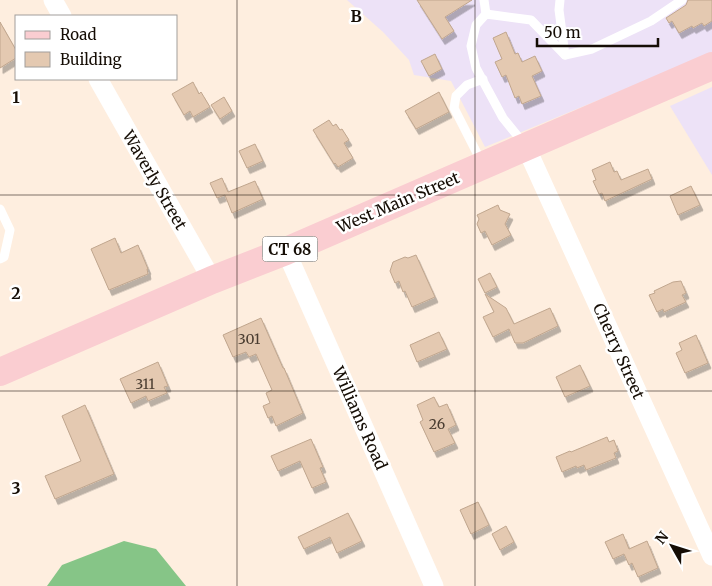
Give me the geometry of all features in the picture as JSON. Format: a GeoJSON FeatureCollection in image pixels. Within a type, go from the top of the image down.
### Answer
{"type":"FeatureCollection","features":[{"type":"Feature","properties":{"kind":"main road","name":"West Main Street"},"geometry":{"type":"LineString","coordinates":[[0,372],[212,280],[286,251],[712,66]]}},
{"type":"Feature","properties":{"kind":"street"},"geometry":{"type":"LineString","coordinates":[[53,0],[61,15]]}},
{"type":"Feature","properties":{"kind":"street","name":"Waverly Street"},"geometry":{"type":"LineString","coordinates":[[99,80],[212,280]]}},
{"type":"Feature","properties":{"kind":"street","name":"Cherry Street"},"geometry":{"type":"LineString","coordinates":[[526,147],[712,556]]}},
{"type":"Feature","properties":{"kind":"street","name":"Williams Road"},"geometry":{"type":"LineString","coordinates":[[286,251],[434,586]]}},
{"type":"Feature","properties":{"kind":"lane"},"geometry":{"type":"LineString","coordinates":[[484,0],[486,14]]}},
{"type":"Feature","properties":{"kind":"lane"},"geometry":{"type":"LineString","coordinates":[[560,0],[559,10],[565,55]]}},
{"type":"Feature","properties":{"kind":"lane"},"geometry":{"type":"LineString","coordinates":[[565,55],[592,49],[651,21],[682,0]]}},
{"type":"Feature","properties":{"kind":"lane"},"geometry":{"type":"LineString","coordinates":[[486,14],[531,20],[565,55]]}},
{"type":"Feature","properties":{"kind":"lane"},"geometry":{"type":"LineString","coordinates":[[486,14],[476,25],[471,46],[476,68],[503,118],[526,147]]}},
{"type":"Feature","properties":{"kind":"lane"},"geometry":{"type":"LineString","coordinates":[[483,79],[467,85],[456,96],[454,108],[483,166]]}},
{"type":"Feature","properties":{"kind":"lane"},"geometry":{"type":"LineString","coordinates":[[0,209],[10,230],[4,257],[0,260]]}},
{"type":"Feature","properties":{"kind":"shaded area"},"geometry":{"type":"Polygon","coordinates":[[[347,0],[712,0],[712,53],[485,147],[451,81],[414,75],[409,60],[383,32],[347,0]]]}},
{"type":"Feature","properties":{"kind":"shaded area"},"geometry":{"type":"Polygon","coordinates":[[[712,87],[712,175],[670,106],[712,87]]]}},
{"type":"Feature","properties":{"kind":"green space"},"geometry":{"type":"Polygon","coordinates":[[[124,541],[156,549],[186,586],[47,586],[62,565],[124,541]]]}},
{"type":"Feature","properties":{"kind":"building"},"geometry":{"type":"Polygon","coordinates":[[[417,0],[472,0],[445,17],[454,31],[442,39],[417,0]]]}},
{"type":"Feature","properties":{"kind":"building"},"geometry":{"type":"Polygon","coordinates":[[[688,0],[712,0],[712,21],[704,26],[702,23],[693,28],[692,26],[679,33],[672,21],[669,23],[666,18],[686,5],[688,0]]]}},
{"type":"Feature","properties":{"kind":"building"},"geometry":{"type":"Polygon","coordinates":[[[0,22],[15,48],[15,59],[0,68],[0,22]]]}},
{"type":"Feature","properties":{"kind":"building"},"geometry":{"type":"Polygon","coordinates":[[[506,32],[515,54],[518,53],[522,62],[535,56],[542,71],[532,76],[541,96],[522,104],[519,96],[515,98],[506,75],[502,77],[495,62],[502,59],[493,38],[506,32]]]}},
{"type":"Feature","properties":{"kind":"building"},"geometry":{"type":"Polygon","coordinates":[[[435,54],[442,69],[429,76],[421,61],[435,54]]]}},
{"type":"Feature","properties":{"kind":"building"},"geometry":{"type":"Polygon","coordinates":[[[193,82],[199,94],[201,92],[210,107],[193,117],[190,111],[184,115],[172,94],[193,82]]]}},
{"type":"Feature","properties":{"kind":"building"},"geometry":{"type":"Polygon","coordinates":[[[439,92],[449,112],[416,129],[405,111],[439,92]]]}},
{"type":"Feature","properties":{"kind":"building"},"geometry":{"type":"Polygon","coordinates":[[[224,97],[232,111],[220,119],[211,105],[224,97]]]}},
{"type":"Feature","properties":{"kind":"building"},"geometry":{"type":"Polygon","coordinates":[[[329,120],[333,126],[336,124],[340,130],[342,129],[349,140],[344,143],[353,158],[338,167],[334,164],[313,130],[329,120]]]}},
{"type":"Feature","properties":{"kind":"building"},"geometry":{"type":"Polygon","coordinates":[[[255,144],[263,161],[247,168],[239,151],[255,144]]]}},
{"type":"Feature","properties":{"kind":"building"},"geometry":{"type":"Polygon","coordinates":[[[610,162],[614,172],[617,171],[621,180],[648,169],[652,179],[605,201],[602,193],[599,194],[593,181],[596,180],[592,170],[610,162]]]}},
{"type":"Feature","properties":{"kind":"building"},"geometry":{"type":"Polygon","coordinates":[[[222,178],[228,192],[255,181],[263,199],[232,213],[225,195],[217,198],[210,183],[222,178]]]}},
{"type":"Feature","properties":{"kind":"building"},"geometry":{"type":"Polygon","coordinates":[[[691,186],[700,205],[678,215],[670,196],[691,186]]]}},
{"type":"Feature","properties":{"kind":"building"},"geometry":{"type":"Polygon","coordinates":[[[498,205],[500,210],[510,214],[505,224],[511,235],[492,245],[485,231],[481,233],[477,224],[479,219],[477,215],[498,205]]]}},
{"type":"Feature","properties":{"kind":"building"},"geometry":{"type":"Polygon","coordinates":[[[115,238],[121,253],[138,245],[148,269],[148,274],[109,290],[91,249],[115,238]]]}},
{"type":"Feature","properties":{"kind":"building"},"geometry":{"type":"Polygon","coordinates":[[[416,255],[435,297],[412,307],[399,281],[395,283],[390,271],[393,262],[416,255]]]}},
{"type":"Feature","properties":{"kind":"building"},"geometry":{"type":"Polygon","coordinates":[[[490,273],[497,287],[485,293],[478,279],[490,273]]]}},
{"type":"Feature","properties":{"kind":"building"},"geometry":{"type":"Polygon","coordinates":[[[681,281],[686,293],[682,295],[686,302],[664,312],[663,309],[657,312],[649,295],[673,282],[681,281]]]}},
{"type":"Feature","properties":{"kind":"building"},"geometry":{"type":"Polygon","coordinates":[[[485,294],[506,308],[514,324],[550,308],[558,326],[523,343],[515,343],[509,329],[493,337],[483,317],[494,312],[485,294]]]}},
{"type":"Feature","properties":{"kind":"building"},"geometry":{"type":"Polygon","coordinates":[[[261,318],[303,413],[276,426],[272,416],[268,418],[263,406],[270,403],[266,393],[272,390],[256,354],[249,357],[246,352],[233,357],[223,335],[261,318]]]}},
{"type":"Feature","properties":{"kind":"building"},"geometry":{"type":"Polygon","coordinates":[[[439,332],[447,349],[417,362],[410,345],[439,332]]]}},
{"type":"Feature","properties":{"kind":"building"},"geometry":{"type":"Polygon","coordinates":[[[696,335],[708,363],[685,373],[676,353],[682,350],[679,343],[696,335]]]}},
{"type":"Feature","properties":{"kind":"building"},"geometry":{"type":"Polygon","coordinates":[[[158,362],[168,386],[164,387],[167,393],[148,401],[146,396],[131,403],[120,379],[158,362]]]}},
{"type":"Feature","properties":{"kind":"building"},"geometry":{"type":"Polygon","coordinates":[[[580,365],[590,386],[565,397],[556,377],[580,365]]]}},
{"type":"Feature","properties":{"kind":"building"},"geometry":{"type":"Polygon","coordinates":[[[434,397],[439,407],[447,404],[456,425],[448,429],[455,443],[434,452],[420,422],[423,420],[417,405],[434,397]]]}},
{"type":"Feature","properties":{"kind":"building"},"geometry":{"type":"Polygon","coordinates":[[[85,405],[114,474],[55,499],[45,476],[81,461],[62,416],[85,405]]]}},
{"type":"Feature","properties":{"kind":"building"},"geometry":{"type":"Polygon","coordinates":[[[607,437],[609,442],[614,440],[618,451],[614,453],[616,458],[586,470],[584,465],[562,472],[556,457],[607,437]]]}},
{"type":"Feature","properties":{"kind":"building"},"geometry":{"type":"Polygon","coordinates":[[[311,439],[323,467],[320,468],[326,482],[312,488],[300,461],[278,471],[271,456],[311,439]]]}},
{"type":"Feature","properties":{"kind":"building"},"geometry":{"type":"Polygon","coordinates":[[[478,502],[489,525],[471,534],[460,510],[478,502]]]}},
{"type":"Feature","properties":{"kind":"building"},"geometry":{"type":"Polygon","coordinates":[[[348,513],[362,541],[337,553],[330,537],[304,549],[298,537],[348,513]]]}},
{"type":"Feature","properties":{"kind":"building"},"geometry":{"type":"Polygon","coordinates":[[[506,526],[514,542],[500,550],[492,534],[506,526]]]}},
{"type":"Feature","properties":{"kind":"building"},"geometry":{"type":"Polygon","coordinates":[[[623,534],[629,549],[647,541],[658,568],[638,577],[632,563],[629,565],[624,554],[613,559],[605,542],[623,534]]]}}]}
